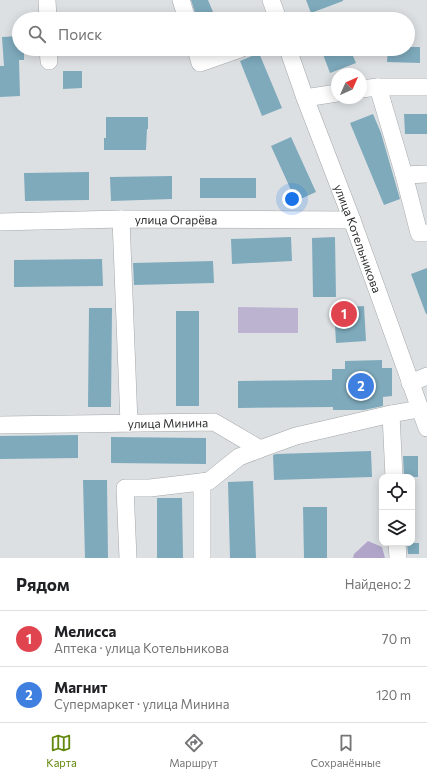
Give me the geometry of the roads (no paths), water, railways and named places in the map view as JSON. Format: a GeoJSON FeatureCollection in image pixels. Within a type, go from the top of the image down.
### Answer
{"type":"FeatureCollection","features":[{"type":"Feature","properties":{"kind":"street"},"geometry":{"type":"LineString","coordinates":[[47,0],[48,12]]}},
{"type":"Feature","properties":{"kind":"street"},"geometry":{"type":"LineString","coordinates":[[181,0],[185,12]]}},
{"type":"Feature","properties":{"kind":"street"},"geometry":{"type":"LineString","coordinates":[[271,0],[275,12]]}},
{"type":"Feature","properties":{"kind":"street"},"geometry":{"type":"LineString","coordinates":[[198,56],[200,63],[220,56]]}},
{"type":"Feature","properties":{"kind":"street","name":"улица Котельникова"},"geometry":{"type":"LineString","coordinates":[[290,56],[352,220],[427,428]]}},
{"type":"Feature","properties":{"kind":"street"},"geometry":{"type":"LineString","coordinates":[[378,87],[404,175],[419,233],[427,233]]}},
{"type":"Feature","properties":{"kind":"street"},"geometry":{"type":"LineString","coordinates":[[367,88],[427,87]]}},
{"type":"Feature","properties":{"kind":"street"},"geometry":{"type":"LineString","coordinates":[[305,98],[331,94]]}},
{"type":"Feature","properties":{"kind":"street"},"geometry":{"type":"LineString","coordinates":[[404,175],[427,174]]}},
{"type":"Feature","properties":{"kind":"street"},"geometry":{"type":"LineString","coordinates":[[121,219],[129,423]]}},
{"type":"Feature","properties":{"kind":"street","name":"улица Огарёва"},"geometry":{"type":"LineString","coordinates":[[0,222],[121,219],[352,220]]}},
{"type":"Feature","properties":{"kind":"street"},"geometry":{"type":"LineString","coordinates":[[410,383],[427,376]]}},
{"type":"Feature","properties":{"kind":"street"},"geometry":{"type":"LineString","coordinates":[[128,558],[125,488],[150,488],[209,481],[239,457],[296,436],[419,409]]}},
{"type":"Feature","properties":{"kind":"street"},"geometry":{"type":"LineString","coordinates":[[391,414],[394,474]]}},
{"type":"Feature","properties":{"kind":"street","name":"улица Минина"},"geometry":{"type":"LineString","coordinates":[[0,425],[214,422],[260,450]]}},
{"type":"Feature","properties":{"kind":"street"},"geometry":{"type":"LineString","coordinates":[[202,482],[202,558]]}},
{"type":"Feature","properties":{"kind":"street"},"geometry":{"type":"LineString","coordinates":[[397,546],[398,558]]}},
{"type":"Feature","properties":{"kind":"place","name":"Мелисса"},"geometry":{"type":"Point","coordinates":[344,314]}},
{"type":"Feature","properties":{"kind":"place","name":"Магнит"},"geometry":{"type":"Point","coordinates":[361,386]}}]}
